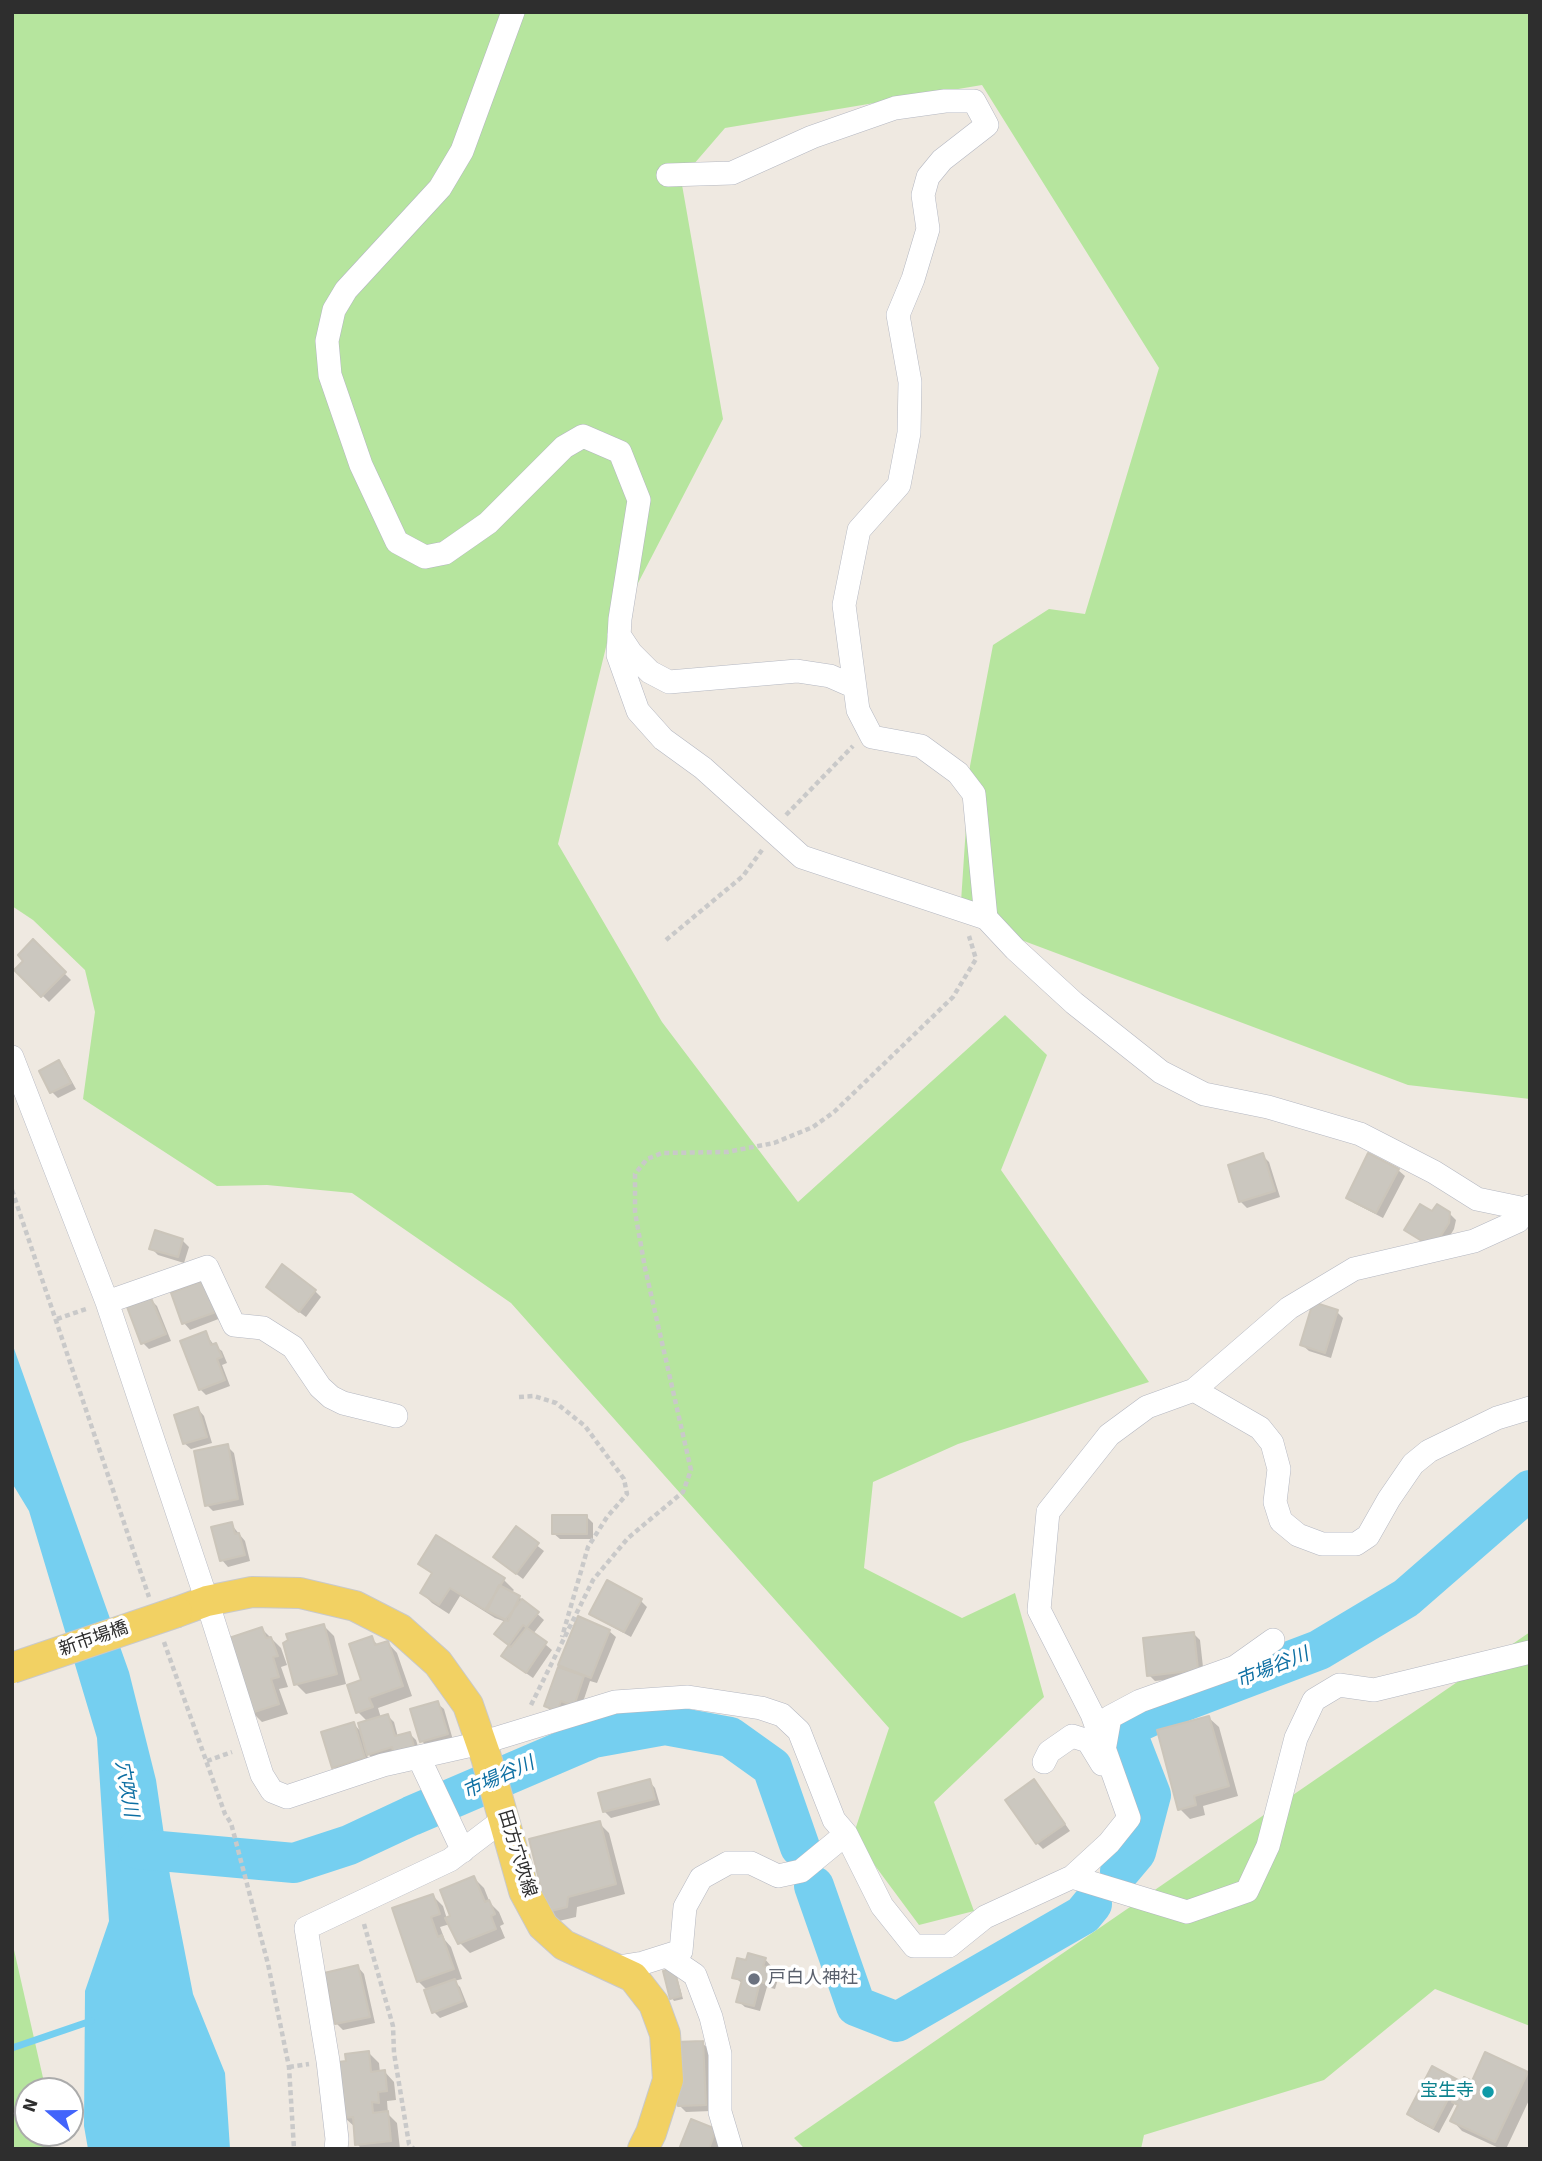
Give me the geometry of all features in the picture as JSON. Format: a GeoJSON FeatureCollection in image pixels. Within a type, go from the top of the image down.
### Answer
{"type":"FeatureCollection","features":[{"type":"Feature","properties":{"kind":"main road","name":"田方穴吹線"},"geometry":{"type":"LineString","coordinates":[[169,1624],[207,1601],[251,1592],[300,1593],[355,1606],[400,1629],[438,1663],[468,1705],[524,1891],[543,1926],[564,1945],[633,1978],[654,2004],[665,2034],[668,2080],[643,2149]]}},
{"type":"Feature","properties":{"kind":"main road","name":"新市場橋"},"geometry":{"type":"LineString","coordinates":[[12,1668],[169,1624]]}},
{"type":"Feature","properties":{"kind":"street"},"geometry":{"type":"LineString","coordinates":[[513,12],[457,160],[440,188],[346,290],[334,310],[327,341],[330,375],[361,465],[397,542],[425,558],[445,553],[488,523],[564,447],[583,436],[620,452],[639,500],[618,655],[638,711],[663,739],[703,768],[802,857],[986,918],[1015,949],[1074,1003],[1161,1072],[1204,1094],[1268,1107],[1360,1134],[1434,1172],[1477,1199],[1529,1209]]}},
{"type":"Feature","properties":{"kind":"street"},"geometry":{"type":"LineString","coordinates":[[668,175],[732,173],[813,137],[895,108],[945,101],[974,102],[987,125],[942,160],[928,177],[923,195],[928,229],[913,279],[898,315],[910,382],[909,433],[899,485],[859,530],[844,605],[858,710],[872,737],[921,746],[958,773],[974,794],[986,918]]}},
{"type":"Feature","properties":{"kind":"street"},"geometry":{"type":"LineString","coordinates":[[619,635],[631,653],[650,671],[669,682],[797,671],[830,676],[855,687]]}},
{"type":"Feature","properties":{"kind":"street"},"geometry":{"type":"LineString","coordinates":[[12,1057],[207,1601],[262,1775],[272,1791],[287,1797],[383,1765],[422,1766],[483,1750],[526,1730],[615,1702],[688,1697],[761,1709],[782,1715],[799,1731],[834,1820],[846,1833],[882,1906],[914,1947],[949,1946],[985,1917],[1072,1877],[1109,1843],[1129,1818],[1092,1714],[1039,1610],[1048,1512],[1109,1435],[1147,1407],[1194,1390],[1289,1308],[1354,1269],[1474,1241],[1518,1221],[1529,1209]]}},
{"type":"Feature","properties":{"kind":"street"},"geometry":{"type":"LineString","coordinates":[[100,1304],[207,1267],[234,1325],[263,1328],[293,1347],[320,1387],[331,1397],[343,1403],[396,1416]]}},
{"type":"Feature","properties":{"kind":"street"},"geometry":{"type":"LineString","coordinates":[[1194,1390],[1260,1428],[1272,1443],[1279,1469],[1275,1502],[1281,1521],[1298,1535],[1322,1544],[1356,1544],[1368,1536],[1413,1464],[1429,1451],[1497,1418],[1530,1408]]}},
{"type":"Feature","properties":{"kind":"street"},"geometry":{"type":"LineString","coordinates":[[1506,1657],[1530,1633]]}},
{"type":"Feature","properties":{"kind":"street"},"geometry":{"type":"LineString","coordinates":[[1105,1749],[1110,1717],[1140,1701],[1235,1667],[1273,1640]]}},
{"type":"Feature","properties":{"kind":"street"},"geometry":{"type":"LineString","coordinates":[[1072,1877],[1187,1912],[1247,1891],[1268,1846],[1296,1738],[1314,1699],[1339,1685],[1374,1690],[1530,1652]]}},
{"type":"Feature","properties":{"kind":"street"},"geometry":{"type":"LineString","coordinates":[[1044,1762],[1049,1752],[1072,1736],[1088,1741],[1121,1793]]}},
{"type":"Feature","properties":{"kind":"street"},"geometry":{"type":"LineString","coordinates":[[422,1766],[459,1842]]}},
{"type":"Feature","properties":{"kind":"street"},"geometry":{"type":"LineString","coordinates":[[336,2149],[328,2061],[306,1928],[450,1860],[459,1842],[502,1812]]}},
{"type":"Feature","properties":{"kind":"street"},"geometry":{"type":"LineString","coordinates":[[612,1968],[643,1963],[681,1951],[685,1907],[701,1878],[728,1863],[751,1863],[778,1875],[802,1871],[846,1833]]}},
{"type":"Feature","properties":{"kind":"street"},"geometry":{"type":"LineString","coordinates":[[667,1956],[695,1975],[711,2017],[720,2054],[720,2112],[731,2149]]}},
{"type":"Feature","properties":{"kind":"path"},"geometry":{"type":"LineString","coordinates":[[666,940],[743,876],[773,831],[869,730]]}},
{"type":"Feature","properties":{"kind":"path"},"geometry":{"type":"LineString","coordinates":[[526,1730],[527,1712],[593,1580],[628,1538],[683,1492],[691,1470],[645,1268],[635,1212],[635,1174],[647,1159],[662,1153],[727,1152],[774,1143],[813,1127],[834,1112],[953,997],[976,959],[960,908]]}},
{"type":"Feature","properties":{"kind":"path"},"geometry":{"type":"LineString","coordinates":[[12,1190],[150,1598]]}},
{"type":"Feature","properties":{"kind":"path"},"geometry":{"type":"LineString","coordinates":[[57,1319],[100,1304]]}},
{"type":"Feature","properties":{"kind":"path"},"geometry":{"type":"LineString","coordinates":[[519,1397],[534,1396],[556,1403],[585,1426],[624,1479],[627,1494],[607,1517],[588,1548],[558,1651]]}},
{"type":"Feature","properties":{"kind":"path"},"geometry":{"type":"LineString","coordinates":[[169,1624],[225,1814],[231,1823],[268,1964],[289,2067],[295,2149]]}},
{"type":"Feature","properties":{"kind":"path"},"geometry":{"type":"LineString","coordinates":[[358,1903],[393,2026],[394,2053],[409,2144],[414,2149]]}},
{"type":"Feature","properties":{"kind":"green space"},"geometry":{"type":"Polygon","coordinates":[[[12,12],[1530,12],[1530,1099],[1408,1085],[960,917],[970,766],[993,645],[1049,609],[1085,614],[1159,368],[982,85],[725,128],[681,179],[723,419],[607,643],[558,844],[662,1022],[798,1202],[1005,1015],[1047,1055],[1001,1170],[1149,1382],[958,1444],[873,1482],[864,1568],[962,1618],[1015,1593],[1044,1697],[934,1802],[974,1911],[919,1925],[853,1836],[889,1728],[511,1303],[352,1193],[267,1185],[217,1186],[83,1099],[95,1012],[85,970],[33,920],[12,906],[12,12]]]}},
{"type":"Feature","properties":{"kind":"green space"},"geometry":{"type":"Polygon","coordinates":[[[1530,1632],[1530,2026],[1435,1989],[1324,2080],[1144,2135],[1141,2149],[805,2149],[794,2138],[1530,1632]]]}},
{"type":"Feature","properties":{"kind":"green space"},"geometry":{"type":"Polygon","coordinates":[[[12,1941],[43,2077],[14,2077],[14,2147],[51,2149],[12,2149],[12,1941]]]}},
{"type":"Feature","properties":{"kind":"water","name":"穴吹川"},"geometry":{"type":"Polygon","coordinates":[[[12,1343],[129,1672],[156,1780],[170,1876],[193,1994],[225,2073],[230,2149],[88,2149],[84,2126],[85,1991],[109,1921],[97,1738],[29,1511],[12,1483],[12,1343]]]}},
{"type":"Feature","properties":{"kind":"building"},"geometry":{"type":"Polygon","coordinates":[[[33,939],[66,972],[41,997],[14,970],[23,961],[18,955],[33,939]]]}},
{"type":"Feature","properties":{"kind":"building"},"geometry":{"type":"Polygon","coordinates":[[[59,1060],[71,1083],[50,1093],[39,1071],[59,1060]]]}},
{"type":"Feature","properties":{"kind":"building"},"geometry":{"type":"Polygon","coordinates":[[[1263,1153],[1275,1191],[1239,1202],[1228,1165],[1263,1153]]]}},
{"type":"Feature","properties":{"kind":"building"},"geometry":{"type":"Polygon","coordinates":[[[1368,1153],[1399,1169],[1376,1213],[1346,1198],[1368,1153]]]}},
{"type":"Feature","properties":{"kind":"building"},"geometry":{"type":"Polygon","coordinates":[[[1420,1204],[1432,1211],[1437,1204],[1450,1212],[1449,1223],[1433,1248],[1404,1230],[1420,1204]]]}},
{"type":"Feature","properties":{"kind":"building"},"geometry":{"type":"Polygon","coordinates":[[[155,1230],[183,1239],[178,1257],[149,1249],[155,1230]]]}},
{"type":"Feature","properties":{"kind":"building"},"geometry":{"type":"Polygon","coordinates":[[[282,1264],[316,1290],[299,1312],[266,1287],[282,1264]]]}},
{"type":"Feature","properties":{"kind":"building"},"geometry":{"type":"Polygon","coordinates":[[[204,1280],[216,1312],[182,1324],[171,1293],[204,1280]]]}},
{"type":"Feature","properties":{"kind":"building"},"geometry":{"type":"Polygon","coordinates":[[[151,1298],[166,1334],[141,1344],[127,1307],[151,1298]]]}},
{"type":"Feature","properties":{"kind":"building"},"geometry":{"type":"Polygon","coordinates":[[[1313,1302],[1338,1310],[1325,1353],[1300,1345],[1313,1302]]]}},
{"type":"Feature","properties":{"kind":"building"},"geometry":{"type":"Polygon","coordinates":[[[206,1331],[211,1345],[216,1343],[222,1357],[217,1359],[225,1380],[199,1390],[180,1341],[206,1331]]]}},
{"type":"Feature","properties":{"kind":"building"},"geometry":{"type":"Polygon","coordinates":[[[198,1407],[207,1437],[183,1444],[174,1415],[198,1407]]]}},
{"type":"Feature","properties":{"kind":"building"},"geometry":{"type":"Polygon","coordinates":[[[228,1444],[238,1499],[205,1506],[194,1451],[228,1444]]]}},
{"type":"Feature","properties":{"kind":"building"},"geometry":{"type":"Polygon","coordinates":[[[552,1515],[587,1515],[587,1534],[552,1534],[552,1515]]]}},
{"type":"Feature","properties":{"kind":"building"},"geometry":{"type":"Polygon","coordinates":[[[232,1522],[235,1534],[239,1533],[245,1555],[220,1561],[211,1527],[232,1522]]]}},
{"type":"Feature","properties":{"kind":"building"},"geometry":{"type":"Polygon","coordinates":[[[516,1526],[539,1543],[516,1574],[493,1557],[516,1526]]]}},
{"type":"Feature","properties":{"kind":"building"},"geometry":{"type":"Polygon","coordinates":[[[436,1535],[505,1578],[485,1610],[450,1588],[439,1605],[420,1593],[432,1573],[418,1564],[436,1535]]]}},
{"type":"Feature","properties":{"kind":"building"},"geometry":{"type":"Polygon","coordinates":[[[607,1580],[642,1599],[624,1632],[589,1614],[607,1580]]]}},
{"type":"Feature","properties":{"kind":"building"},"geometry":{"type":"Polygon","coordinates":[[[499,1585],[520,1596],[508,1621],[487,1611],[499,1585]]]}},
{"type":"Feature","properties":{"kind":"building"},"geometry":{"type":"Polygon","coordinates":[[[522,1599],[539,1612],[511,1647],[494,1634],[522,1599]]]}},
{"type":"Feature","properties":{"kind":"building"},"geometry":{"type":"Polygon","coordinates":[[[578,1616],[610,1630],[591,1678],[558,1665],[578,1616]]]}},
{"type":"Feature","properties":{"kind":"building"},"geometry":{"type":"Polygon","coordinates":[[[324,1624],[337,1674],[294,1685],[283,1643],[288,1640],[286,1634],[324,1624]]]}},
{"type":"Feature","properties":{"kind":"building"},"geometry":{"type":"Polygon","coordinates":[[[523,1625],[547,1642],[526,1673],[501,1656],[523,1625]]]}},
{"type":"Feature","properties":{"kind":"building"},"geometry":{"type":"Polygon","coordinates":[[[262,1627],[266,1638],[271,1637],[278,1656],[273,1657],[279,1677],[271,1679],[279,1704],[251,1713],[226,1639],[262,1627]]]}},
{"type":"Feature","properties":{"kind":"building"},"geometry":{"type":"Polygon","coordinates":[[[1194,1632],[1198,1670],[1147,1676],[1143,1638],[1194,1632]]]}},
{"type":"Feature","properties":{"kind":"building"},"geometry":{"type":"Polygon","coordinates":[[[372,1636],[375,1645],[388,1641],[403,1686],[369,1698],[373,1707],[356,1713],[347,1685],[361,1680],[349,1644],[372,1636]]]}},
{"type":"Feature","properties":{"kind":"building"},"geometry":{"type":"Polygon","coordinates":[[[558,1667],[584,1676],[574,1706],[561,1701],[557,1711],[544,1706],[558,1667]]]}},
{"type":"Feature","properties":{"kind":"building"},"geometry":{"type":"Polygon","coordinates":[[[438,1701],[448,1734],[420,1742],[410,1709],[438,1701]]]}},
{"type":"Feature","properties":{"kind":"building"},"geometry":{"type":"Polygon","coordinates":[[[388,1714],[395,1736],[410,1732],[415,1750],[394,1756],[392,1747],[367,1755],[358,1723],[388,1714]]]}},
{"type":"Feature","properties":{"kind":"building"},"geometry":{"type":"Polygon","coordinates":[[[1209,1716],[1229,1786],[1194,1796],[1196,1805],[1178,1810],[1157,1730],[1209,1716]]]}},
{"type":"Feature","properties":{"kind":"building"},"geometry":{"type":"Polygon","coordinates":[[[354,1722],[365,1758],[332,1768],[321,1732],[354,1722]]]}},
{"type":"Feature","properties":{"kind":"building"},"geometry":{"type":"Polygon","coordinates":[[[650,1779],[655,1799],[603,1812],[598,1793],[650,1779]]]}},
{"type":"Feature","properties":{"kind":"building"},"geometry":{"type":"Polygon","coordinates":[[[1034,1779],[1065,1824],[1036,1844],[1005,1800],[1034,1779]]]}},
{"type":"Feature","properties":{"kind":"building"},"geometry":{"type":"Polygon","coordinates":[[[600,1821],[616,1884],[568,1897],[567,1907],[547,1912],[529,1839],[600,1821]]]}},
{"type":"Feature","properties":{"kind":"building"},"geometry":{"type":"Polygon","coordinates":[[[474,1876],[485,1902],[489,1900],[495,1914],[491,1916],[496,1929],[458,1944],[445,1918],[450,1916],[440,1890],[474,1876]]]}},
{"type":"Feature","properties":{"kind":"building"},"geometry":{"type":"Polygon","coordinates":[[[433,1894],[440,1914],[431,1917],[438,1937],[442,1935],[454,1969],[417,1982],[392,1908],[433,1894]]]}},
{"type":"Feature","properties":{"kind":"building","name":"戸白人神社"},"geometry":{"type":"Polygon","coordinates":[[[748,1953],[766,1958],[763,1966],[773,1969],[769,1984],[760,1982],[754,2006],[736,2002],[742,1980],[732,1978],[737,1958],[746,1960],[748,1953]]]}},
{"type":"Feature","properties":{"kind":"building"},"geometry":{"type":"Polygon","coordinates":[[[358,1965],[370,2017],[335,2024],[324,1973],[358,1965]]]}},
{"type":"Feature","properties":{"kind":"building"},"geometry":{"type":"Polygon","coordinates":[[[674,1968],[681,1996],[670,1999],[663,1971],[674,1968]]]}},
{"type":"Feature","properties":{"kind":"building"},"geometry":{"type":"Polygon","coordinates":[[[455,1979],[463,2001],[432,2013],[424,1990],[455,1979]]]}},
{"type":"Feature","properties":{"kind":"building"},"geometry":{"type":"Polygon","coordinates":[[[703,2041],[706,2105],[678,2106],[675,2042],[703,2041]]]}},
{"type":"Feature","properties":{"kind":"building"},"geometry":{"type":"Polygon","coordinates":[[[369,2051],[371,2072],[385,2070],[387,2091],[378,2092],[379,2103],[372,2102],[373,2113],[388,2111],[391,2141],[355,2145],[353,2117],[343,2118],[338,2062],[346,2061],[345,2054],[369,2051]]]}},
{"type":"Feature","properties":{"kind":"building","name":"宝生寺"},"geometry":{"type":"Polygon","coordinates":[[[1485,2052],[1528,2072],[1495,2142],[1450,2121],[1458,2105],[1452,2102],[1464,2077],[1472,2081],[1485,2052]]]}},
{"type":"Feature","properties":{"kind":"building"},"geometry":{"type":"Polygon","coordinates":[[[1432,2066],[1458,2080],[1433,2128],[1407,2114],[1432,2066]]]}},
{"type":"Feature","properties":{"kind":"building"},"geometry":{"type":"Polygon","coordinates":[[[691,2119],[716,2129],[709,2149],[679,2149],[691,2119]]]}},
{"type":"Feature","properties":{"kind":"waterway","name":"市場谷川"},"geometry":{"type":"LineString","coordinates":[[1120,1871],[1136,1852],[1151,1795],[1125,1728],[1182,1702],[1319,1650],[1406,1598],[1530,1490]]}},
{"type":"Feature","properties":{"kind":"waterway","name":"市場谷川"},"geometry":{"type":"LineString","coordinates":[[138,1849],[294,1863],[349,1845],[593,1738],[665,1725],[730,1737],[772,1767],[800,1847]]}},
{"type":"Feature","properties":{"kind":"waterway","name":"市場谷川"},"geometry":{"type":"LineString","coordinates":[[814,1886],[856,2006],[897,2022],[1083,1915],[1092,1904]]}},
{"type":"Feature","properties":{"kind":"waterway"},"geometry":{"type":"LineString","coordinates":[[12,2048],[91,2021]]}},
{"type":"Feature","properties":{"kind":"place","name":"戸白人神社"},"geometry":{"type":"Point","coordinates":[754,1979]}},
{"type":"Feature","properties":{"kind":"place","name":"宝生寺"},"geometry":{"type":"Point","coordinates":[1488,2092]}}]}
